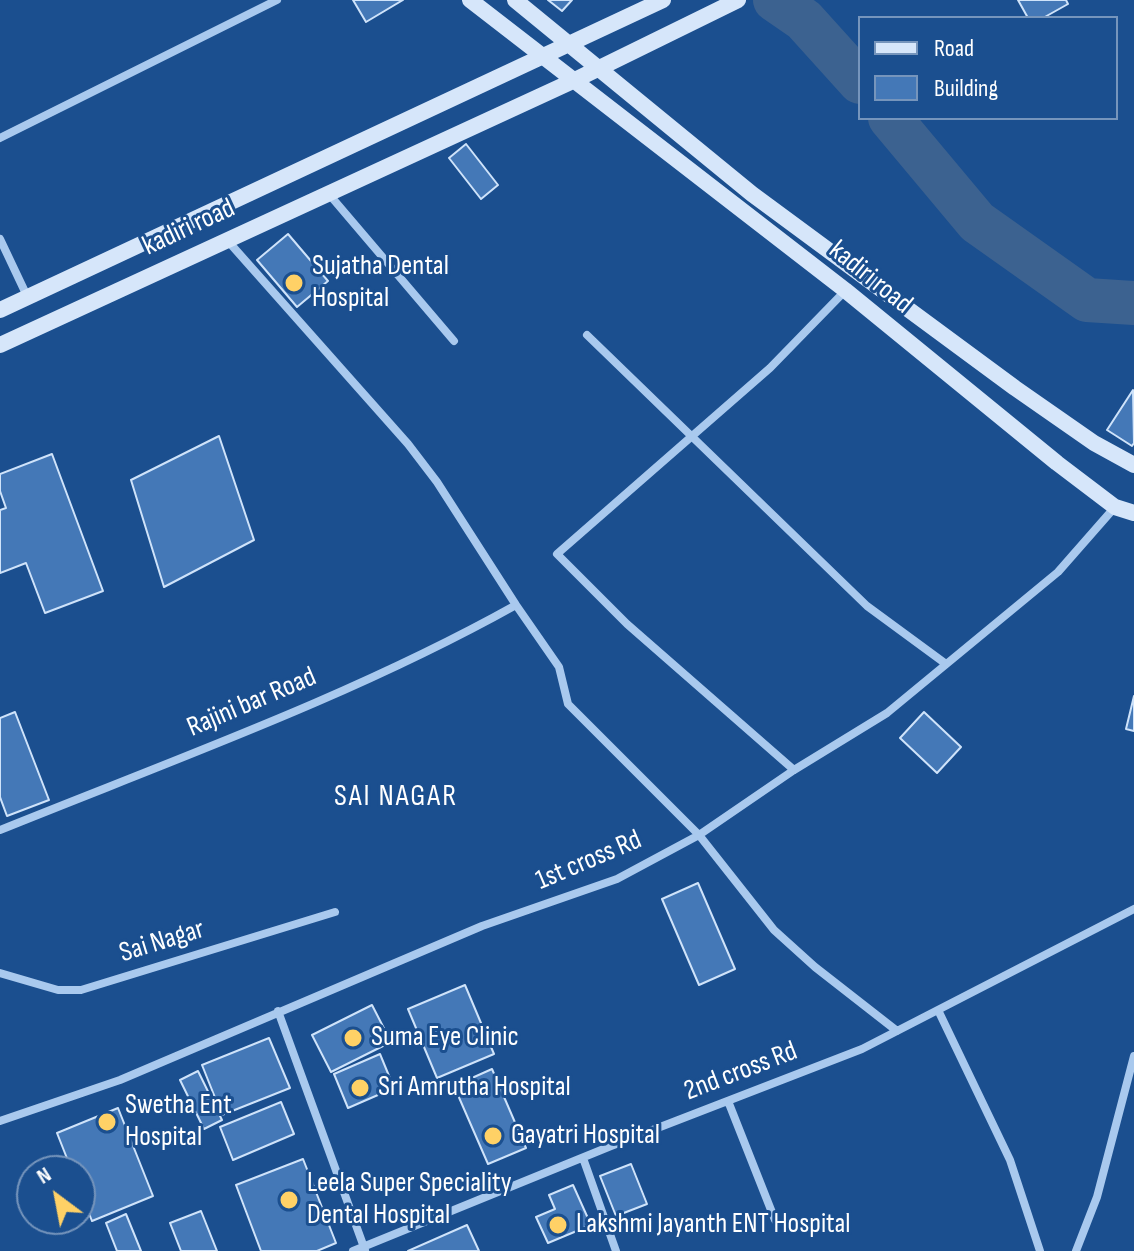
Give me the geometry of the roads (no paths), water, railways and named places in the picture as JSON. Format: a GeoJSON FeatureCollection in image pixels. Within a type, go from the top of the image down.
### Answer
{"type":"FeatureCollection","features":[{"type":"Feature","properties":{"kind":"main road"},"geometry":{"type":"LineString","coordinates":[[470,0],[545,57]]}},
{"type":"Feature","properties":{"kind":"main road"},"geometry":{"type":"LineString","coordinates":[[515,0],[569,45],[663,0]]}},
{"type":"Feature","properties":{"kind":"main road"},"geometry":{"type":"LineString","coordinates":[[596,68],[738,0]]}},
{"type":"Feature","properties":{"kind":"main road","name":"kadiri road"},"geometry":{"type":"LineString","coordinates":[[0,310],[569,45],[752,194],[1015,388],[1094,443],[1130,463]]}},
{"type":"Feature","properties":{"kind":"main road","name":"kadiri road"},"geometry":{"type":"LineString","coordinates":[[545,57],[845,290],[1057,463],[1115,507],[1134,513]]}},
{"type":"Feature","properties":{"kind":"main road","name":"kadiri road"},"geometry":{"type":"LineString","coordinates":[[0,345],[596,68]]}},
{"type":"Feature","properties":{"kind":"street"},"geometry":{"type":"LineString","coordinates":[[0,138],[277,0]]}},
{"type":"Feature","properties":{"kind":"street"},"geometry":{"type":"LineString","coordinates":[[328,193],[454,341]]}},
{"type":"Feature","properties":{"kind":"street"},"geometry":{"type":"LineString","coordinates":[[0,239],[28,297]]}},
{"type":"Feature","properties":{"kind":"street"},"geometry":{"type":"LineString","coordinates":[[227,239],[408,444],[446,495],[559,667],[568,704],[699,835],[774,930],[815,967],[897,1031]]}},
{"type":"Feature","properties":{"kind":"street"},"geometry":{"type":"LineString","coordinates":[[794,770],[627,624],[557,554],[770,368],[845,290]]}},
{"type":"Feature","properties":{"kind":"street"},"geometry":{"type":"LineString","coordinates":[[587,335],[867,606],[946,664]]}},
{"type":"Feature","properties":{"kind":"street","name":"1st cross Rd"},"geometry":{"type":"LineString","coordinates":[[0,1121],[120,1080],[482,926],[617,879],[699,835],[794,770],[887,713],[1058,572],[1115,507]]}},
{"type":"Feature","properties":{"kind":"street","name":"Rajini bar Road"},"geometry":{"type":"LineString","coordinates":[[0,830],[255,727],[433,650],[516,605]]}},
{"type":"Feature","properties":{"kind":"street","name":"2nd cross Rd"},"geometry":{"type":"LineString","coordinates":[[353,1251],[862,1049],[1134,909]]}},
{"type":"Feature","properties":{"kind":"street","name":"Sai Nagar"},"geometry":{"type":"LineString","coordinates":[[0,973],[58,990],[81,990],[335,912]]}},
{"type":"Feature","properties":{"kind":"street"},"geometry":{"type":"LineString","coordinates":[[938,1010],[1010,1160],[1040,1251]]}},
{"type":"Feature","properties":{"kind":"street"},"geometry":{"type":"LineString","coordinates":[[278,1011],[364,1249]]}},
{"type":"Feature","properties":{"kind":"street"},"geometry":{"type":"LineString","coordinates":[[1076,1251],[1097,1197],[1134,1056]]}},
{"type":"Feature","properties":{"kind":"street"},"geometry":{"type":"LineString","coordinates":[[728,1101],[775,1220]]}},
{"type":"Feature","properties":{"kind":"street"},"geometry":{"type":"LineString","coordinates":[[1122,1102],[1134,1106]]}},
{"type":"Feature","properties":{"kind":"street"},"geometry":{"type":"LineString","coordinates":[[583,1158],[616,1251]]}},
{"type":"Feature","properties":{"kind":"waterway"},"geometry":{"type":"LineString","coordinates":[[775,0],[804,20],[858,80]]}},
{"type":"Feature","properties":{"kind":"waterway"},"geometry":{"type":"LineString","coordinates":[[892,120],[977,222],[1087,300],[1134,303]]}},
{"type":"Feature","properties":{"kind":"place","name":"Sujatha Dental Hospital"},"geometry":{"type":"Point","coordinates":[294,283]}},
{"type":"Feature","properties":{"kind":"place","name":"Suma Eye Clinic"},"geometry":{"type":"Point","coordinates":[353,1038]}},
{"type":"Feature","properties":{"kind":"place","name":"Sri Amrutha Hospital"},"geometry":{"type":"Point","coordinates":[360,1088]}},
{"type":"Feature","properties":{"kind":"place","name":"Swetha Ent Hospital"},"geometry":{"type":"Point","coordinates":[107,1122]}},
{"type":"Feature","properties":{"kind":"place","name":"Gayatri Hospital"},"geometry":{"type":"Point","coordinates":[493,1136]}},
{"type":"Feature","properties":{"kind":"place","name":"Leela Super Speciality Dental Hospital"},"geometry":{"type":"Point","coordinates":[289,1200]}},
{"type":"Feature","properties":{"kind":"place","name":"Lakshmi Jayanth ENT Hospital"},"geometry":{"type":"Point","coordinates":[558,1225]}},
{"type":"Feature","properties":{"kind":"district","name":"SAI NAGAR"},"geometry":{"type":"Point","coordinates":[396,797]}}]}
